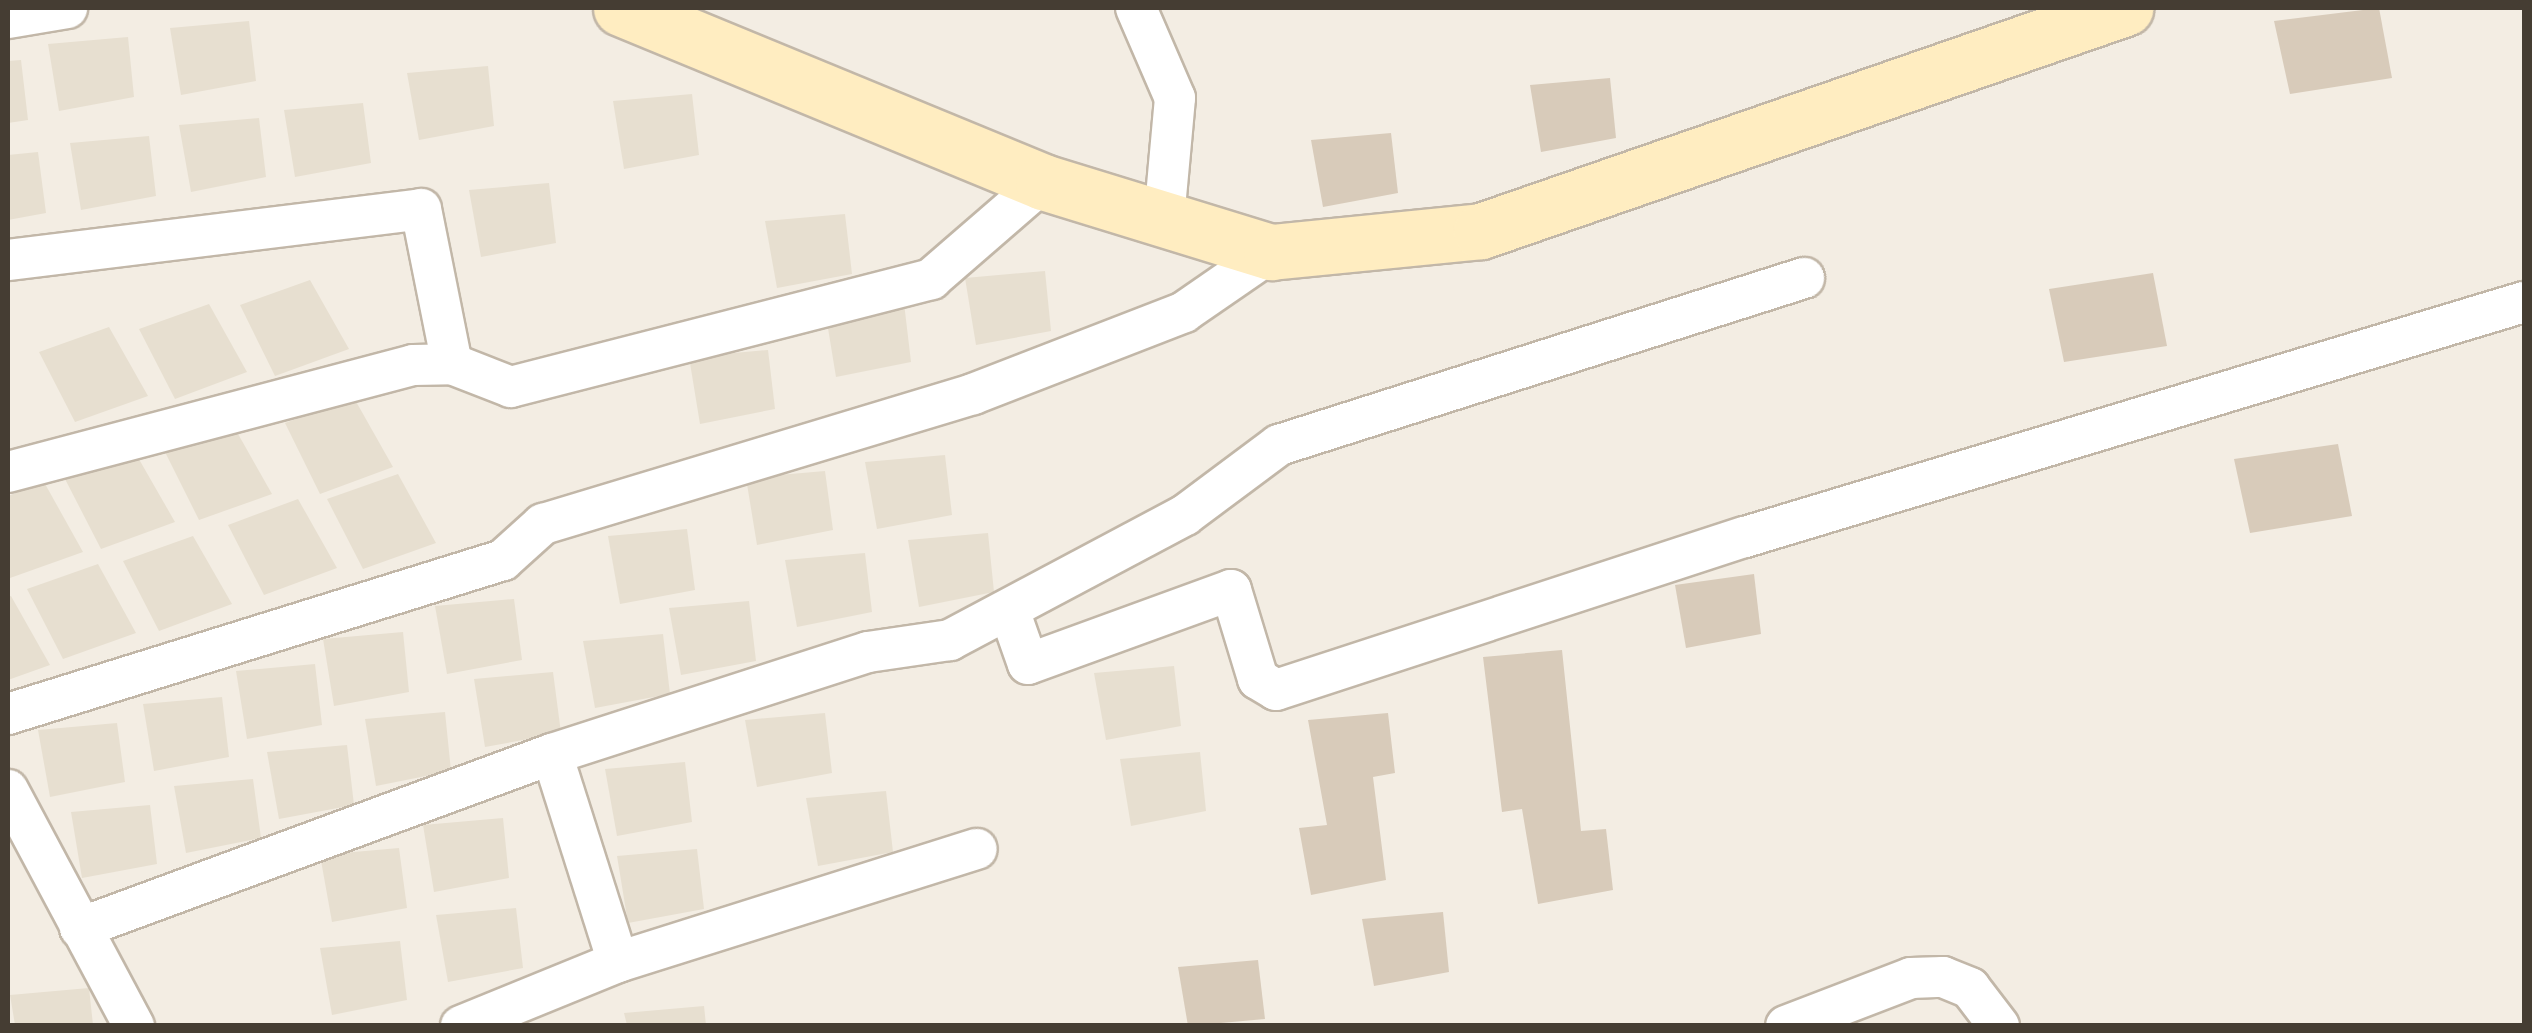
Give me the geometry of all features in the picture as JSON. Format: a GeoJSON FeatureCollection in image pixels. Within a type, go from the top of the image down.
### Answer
{"type":"FeatureCollection","features":[{"type":"Feature","properties":{"kind":"street"},"geometry":{"type":"LineString","coordinates":[[8,18],[66,8]]}},
{"type":"Feature","properties":{"kind":"street"},"geometry":{"type":"LineString","coordinates":[[621,8],[1043,182],[1271,252],[1481,232],[2125,8]]}},
{"type":"Feature","properties":{"kind":"street"},"geometry":{"type":"LineString","coordinates":[[1136,8],[1175,98],[1164,219]]}},
{"type":"Feature","properties":{"kind":"street"},"geometry":{"type":"LineString","coordinates":[[8,472],[413,365],[452,364],[511,387],[931,279],[1043,182]]}},
{"type":"Feature","properties":{"kind":"street"},"geometry":{"type":"LineString","coordinates":[[8,260],[421,209],[452,364]]}},
{"type":"Feature","properties":{"kind":"street"},"geometry":{"type":"LineString","coordinates":[[8,714],[503,560],[544,524],[973,394],[1184,312],[1271,252]]}},
{"type":"Feature","properties":{"kind":"street"},"geometry":{"type":"LineString","coordinates":[[80,928],[552,754],[868,652],[950,640],[1185,516],[1279,445],[1804,278]]}},
{"type":"Feature","properties":{"kind":"street"},"geometry":{"type":"LineString","coordinates":[[1009,610],[1028,664],[1231,590],[1258,680],[1276,690],[1745,537],[2524,302]]}},
{"type":"Feature","properties":{"kind":"street"},"geometry":{"type":"LineString","coordinates":[[552,754],[618,962]]}},
{"type":"Feature","properties":{"kind":"street"},"geometry":{"type":"LineString","coordinates":[[8,790],[134,1026]]}},
{"type":"Feature","properties":{"kind":"street"},"geometry":{"type":"LineString","coordinates":[[461,1026],[618,962],[977,849]]}},
{"type":"Feature","properties":{"kind":"street"},"geometry":{"type":"LineString","coordinates":[[1786,1026],[1911,978],[1943,977],[1970,988],[1999,1026]]}},
{"type":"Feature","properties":{"kind":"shaded area"},"geometry":{"type":"Polygon","coordinates":[[[249,21],[256,81],[181,95],[170,28],[249,21]]]}},
{"type":"Feature","properties":{"kind":"shaded area"},"geometry":{"type":"Polygon","coordinates":[[[128,37],[134,97],[59,111],[48,44],[128,37]]]}},
{"type":"Feature","properties":{"kind":"shaded area"},"geometry":{"type":"Polygon","coordinates":[[[21,60],[28,120],[8,123],[8,61],[21,60]]]}},
{"type":"Feature","properties":{"kind":"shaded area"},"geometry":{"type":"Polygon","coordinates":[[[488,66],[494,126],[419,140],[407,73],[488,66]]]}},
{"type":"Feature","properties":{"kind":"shaded area"},"geometry":{"type":"Polygon","coordinates":[[[692,94],[699,155],[624,169],[613,101],[692,94]]]}},
{"type":"Feature","properties":{"kind":"shaded area"},"geometry":{"type":"Polygon","coordinates":[[[363,103],[371,163],[295,177],[284,110],[363,103]]]}},
{"type":"Feature","properties":{"kind":"shaded area"},"geometry":{"type":"Polygon","coordinates":[[[259,118],[266,177],[191,192],[179,125],[259,118]]]}},
{"type":"Feature","properties":{"kind":"shaded area"},"geometry":{"type":"Polygon","coordinates":[[[149,136],[156,196],[81,210],[70,143],[149,136]]]}},
{"type":"Feature","properties":{"kind":"shaded area"},"geometry":{"type":"Polygon","coordinates":[[[38,152],[46,213],[8,220],[8,155],[38,152]]]}},
{"type":"Feature","properties":{"kind":"shaded area"},"geometry":{"type":"Polygon","coordinates":[[[549,183],[556,243],[481,257],[469,190],[549,183]]]}},
{"type":"Feature","properties":{"kind":"shaded area"},"geometry":{"type":"Polygon","coordinates":[[[845,214],[852,274],[777,288],[765,221],[845,214]]]}},
{"type":"Feature","properties":{"kind":"shaded area"},"geometry":{"type":"Polygon","coordinates":[[[1045,271],[1051,331],[976,345],[965,278],[1045,271]]]}},
{"type":"Feature","properties":{"kind":"shaded area"},"geometry":{"type":"Polygon","coordinates":[[[310,280],[349,349],[275,376],[240,305],[310,280]]]}},
{"type":"Feature","properties":{"kind":"shaded area"},"geometry":{"type":"Polygon","coordinates":[[[904,303],[911,362],[836,377],[825,310],[904,303]]]}},
{"type":"Feature","properties":{"kind":"shaded area"},"geometry":{"type":"Polygon","coordinates":[[[209,304],[247,372],[175,399],[139,329],[209,304]]]}},
{"type":"Feature","properties":{"kind":"shaded area"},"geometry":{"type":"Polygon","coordinates":[[[109,327],[148,396],[75,422],[39,352],[109,327]]]}},
{"type":"Feature","properties":{"kind":"shaded area"},"geometry":{"type":"Polygon","coordinates":[[[768,350],[775,409],[700,424],[689,357],[768,350]]]}},
{"type":"Feature","properties":{"kind":"shaded area"},"geometry":{"type":"Polygon","coordinates":[[[354,398],[393,467],[320,494],[285,423],[354,398]]]}},
{"type":"Feature","properties":{"kind":"shaded area"},"geometry":{"type":"Polygon","coordinates":[[[233,425],[272,494],[199,520],[164,450],[233,425]]]}},
{"type":"Feature","properties":{"kind":"shaded area"},"geometry":{"type":"Polygon","coordinates":[[[136,454],[175,522],[101,549],[65,479],[136,454]]]}},
{"type":"Feature","properties":{"kind":"shaded area"},"geometry":{"type":"Polygon","coordinates":[[[945,455],[952,515],[877,529],[865,462],[945,455]]]}},
{"type":"Feature","properties":{"kind":"shaded area"},"geometry":{"type":"Polygon","coordinates":[[[825,471],[833,530],[757,545],[746,478],[825,471]]]}},
{"type":"Feature","properties":{"kind":"shaded area"},"geometry":{"type":"Polygon","coordinates":[[[398,474],[436,543],[363,569],[327,499],[398,474]]]}},
{"type":"Feature","properties":{"kind":"shaded area"},"geometry":{"type":"Polygon","coordinates":[[[44,482],[83,552],[10,578],[8,496],[44,482]]]}},
{"type":"Feature","properties":{"kind":"shaded area"},"geometry":{"type":"Polygon","coordinates":[[[298,499],[337,568],[264,595],[228,525],[298,499]]]}},
{"type":"Feature","properties":{"kind":"shaded area"},"geometry":{"type":"Polygon","coordinates":[[[687,529],[695,590],[620,604],[608,536],[687,529]]]}},
{"type":"Feature","properties":{"kind":"shaded area"},"geometry":{"type":"Polygon","coordinates":[[[988,533],[994,592],[919,607],[908,540],[988,533]]]}},
{"type":"Feature","properties":{"kind":"shaded area"},"geometry":{"type":"Polygon","coordinates":[[[193,536],[232,604],[159,631],[123,561],[193,536]]]}},
{"type":"Feature","properties":{"kind":"shaded area"},"geometry":{"type":"Polygon","coordinates":[[[865,553],[872,612],[797,627],[785,560],[865,553]]]}},
{"type":"Feature","properties":{"kind":"shaded area"},"geometry":{"type":"Polygon","coordinates":[[[98,564],[136,633],[63,659],[27,589],[98,564]]]}},
{"type":"Feature","properties":{"kind":"shaded area"},"geometry":{"type":"Polygon","coordinates":[[[11,596],[50,665],[8,680],[8,597],[11,596]]]}},
{"type":"Feature","properties":{"kind":"shaded area"},"geometry":{"type":"Polygon","coordinates":[[[514,599],[522,660],[447,674],[435,606],[514,599]]]}},
{"type":"Feature","properties":{"kind":"shaded area"},"geometry":{"type":"Polygon","coordinates":[[[749,601],[756,661],[681,675],[669,608],[749,601]]]}},
{"type":"Feature","properties":{"kind":"shaded area"},"geometry":{"type":"Polygon","coordinates":[[[403,632],[409,692],[334,706],[323,639],[403,632]]]}},
{"type":"Feature","properties":{"kind":"shaded area"},"geometry":{"type":"Polygon","coordinates":[[[663,634],[670,694],[595,708],[583,641],[663,634]]]}},
{"type":"Feature","properties":{"kind":"shaded area"},"geometry":{"type":"Polygon","coordinates":[[[315,664],[322,725],[247,739],[236,671],[315,664]]]}},
{"type":"Feature","properties":{"kind":"shaded area"},"geometry":{"type":"Polygon","coordinates":[[[1174,666],[1181,726],[1106,740],[1094,673],[1174,666]]]}},
{"type":"Feature","properties":{"kind":"shaded area"},"geometry":{"type":"Polygon","coordinates":[[[553,672],[561,733],[485,747],[474,679],[553,672]]]}},
{"type":"Feature","properties":{"kind":"shaded area"},"geometry":{"type":"Polygon","coordinates":[[[222,697],[229,757],[154,771],[143,704],[222,697]]]}},
{"type":"Feature","properties":{"kind":"shaded area"},"geometry":{"type":"Polygon","coordinates":[[[445,712],[451,771],[376,786],[365,719],[445,712]]]}},
{"type":"Feature","properties":{"kind":"shaded area"},"geometry":{"type":"Polygon","coordinates":[[[825,713],[832,773],[757,787],[745,720],[825,713]]]}},
{"type":"Feature","properties":{"kind":"shaded area"},"geometry":{"type":"Polygon","coordinates":[[[117,723],[125,782],[50,797],[38,730],[117,723]]]}},
{"type":"Feature","properties":{"kind":"shaded area"},"geometry":{"type":"Polygon","coordinates":[[[347,745],[354,805],[279,819],[267,752],[347,745]]]}},
{"type":"Feature","properties":{"kind":"shaded area"},"geometry":{"type":"Polygon","coordinates":[[[1200,752],[1206,811],[1131,826],[1120,759],[1200,752]]]}},
{"type":"Feature","properties":{"kind":"shaded area"},"geometry":{"type":"Polygon","coordinates":[[[685,762],[692,822],[617,836],[605,769],[685,762]]]}},
{"type":"Feature","properties":{"kind":"shaded area"},"geometry":{"type":"Polygon","coordinates":[[[253,779],[261,838],[186,853],[174,786],[253,779]]]}},
{"type":"Feature","properties":{"kind":"shaded area"},"geometry":{"type":"Polygon","coordinates":[[[886,791],[893,852],[818,866],[806,798],[886,791]]]}},
{"type":"Feature","properties":{"kind":"shaded area"},"geometry":{"type":"Polygon","coordinates":[[[150,805],[157,864],[82,878],[71,812],[150,805]]]}},
{"type":"Feature","properties":{"kind":"shaded area"},"geometry":{"type":"Polygon","coordinates":[[[503,818],[509,878],[434,892],[423,825],[503,818]]]}},
{"type":"Feature","properties":{"kind":"shaded area"},"geometry":{"type":"Polygon","coordinates":[[[399,848],[407,908],[332,922],[320,855],[399,848]]]}},
{"type":"Feature","properties":{"kind":"shaded area"},"geometry":{"type":"Polygon","coordinates":[[[697,849],[704,909],[628,923],[617,856],[697,849]]]}},
{"type":"Feature","properties":{"kind":"shaded area"},"geometry":{"type":"Polygon","coordinates":[[[516,908],[523,968],[448,982],[436,915],[516,908]]]}},
{"type":"Feature","properties":{"kind":"shaded area"},"geometry":{"type":"Polygon","coordinates":[[[400,941],[407,1000],[332,1015],[320,948],[400,941]]]}},
{"type":"Feature","properties":{"kind":"shaded area"},"geometry":{"type":"Polygon","coordinates":[[[89,988],[93,1025],[15,1025],[10,995],[89,988]]]}},
{"type":"Feature","properties":{"kind":"shaded area"},"geometry":{"type":"Polygon","coordinates":[[[704,1006],[706,1025],[627,1025],[624,1013],[704,1006]]]}},
{"type":"Feature","properties":{"kind":"building"},"geometry":{"type":"Polygon","coordinates":[[[2379,8],[2392,78],[2290,94],[2274,21],[2379,8]]]}},
{"type":"Feature","properties":{"kind":"building"},"geometry":{"type":"Polygon","coordinates":[[[1610,78],[1616,138],[1541,152],[1530,85],[1610,78]]]}},
{"type":"Feature","properties":{"kind":"building"},"geometry":{"type":"Polygon","coordinates":[[[1391,133],[1398,193],[1323,207],[1311,140],[1391,133]]]}},
{"type":"Feature","properties":{"kind":"building"},"geometry":{"type":"Polygon","coordinates":[[[2153,273],[2167,346],[2064,362],[2049,289],[2153,273]]]}},
{"type":"Feature","properties":{"kind":"building"},"geometry":{"type":"Polygon","coordinates":[[[2338,444],[2352,516],[2250,533],[2234,459],[2338,444]]]}},
{"type":"Feature","properties":{"kind":"building"},"geometry":{"type":"Polygon","coordinates":[[[1754,574],[1761,634],[1686,648],[1675,585],[1754,574]]]}},
{"type":"Feature","properties":{"kind":"building"},"geometry":{"type":"Polygon","coordinates":[[[1562,650],[1581,831],[1606,829],[1613,890],[1538,904],[1522,809],[1502,812],[1483,657],[1562,650]]]}},
{"type":"Feature","properties":{"kind":"building"},"geometry":{"type":"Polygon","coordinates":[[[1388,713],[1395,773],[1373,777],[1386,880],[1311,895],[1299,828],[1327,825],[1308,720],[1388,713]]]}},
{"type":"Feature","properties":{"kind":"building"},"geometry":{"type":"Polygon","coordinates":[[[1443,912],[1449,972],[1374,986],[1362,919],[1443,912]]]}},
{"type":"Feature","properties":{"kind":"building"},"geometry":{"type":"Polygon","coordinates":[[[1258,960],[1265,1019],[1188,1026],[1178,967],[1258,960]]]}}]}
